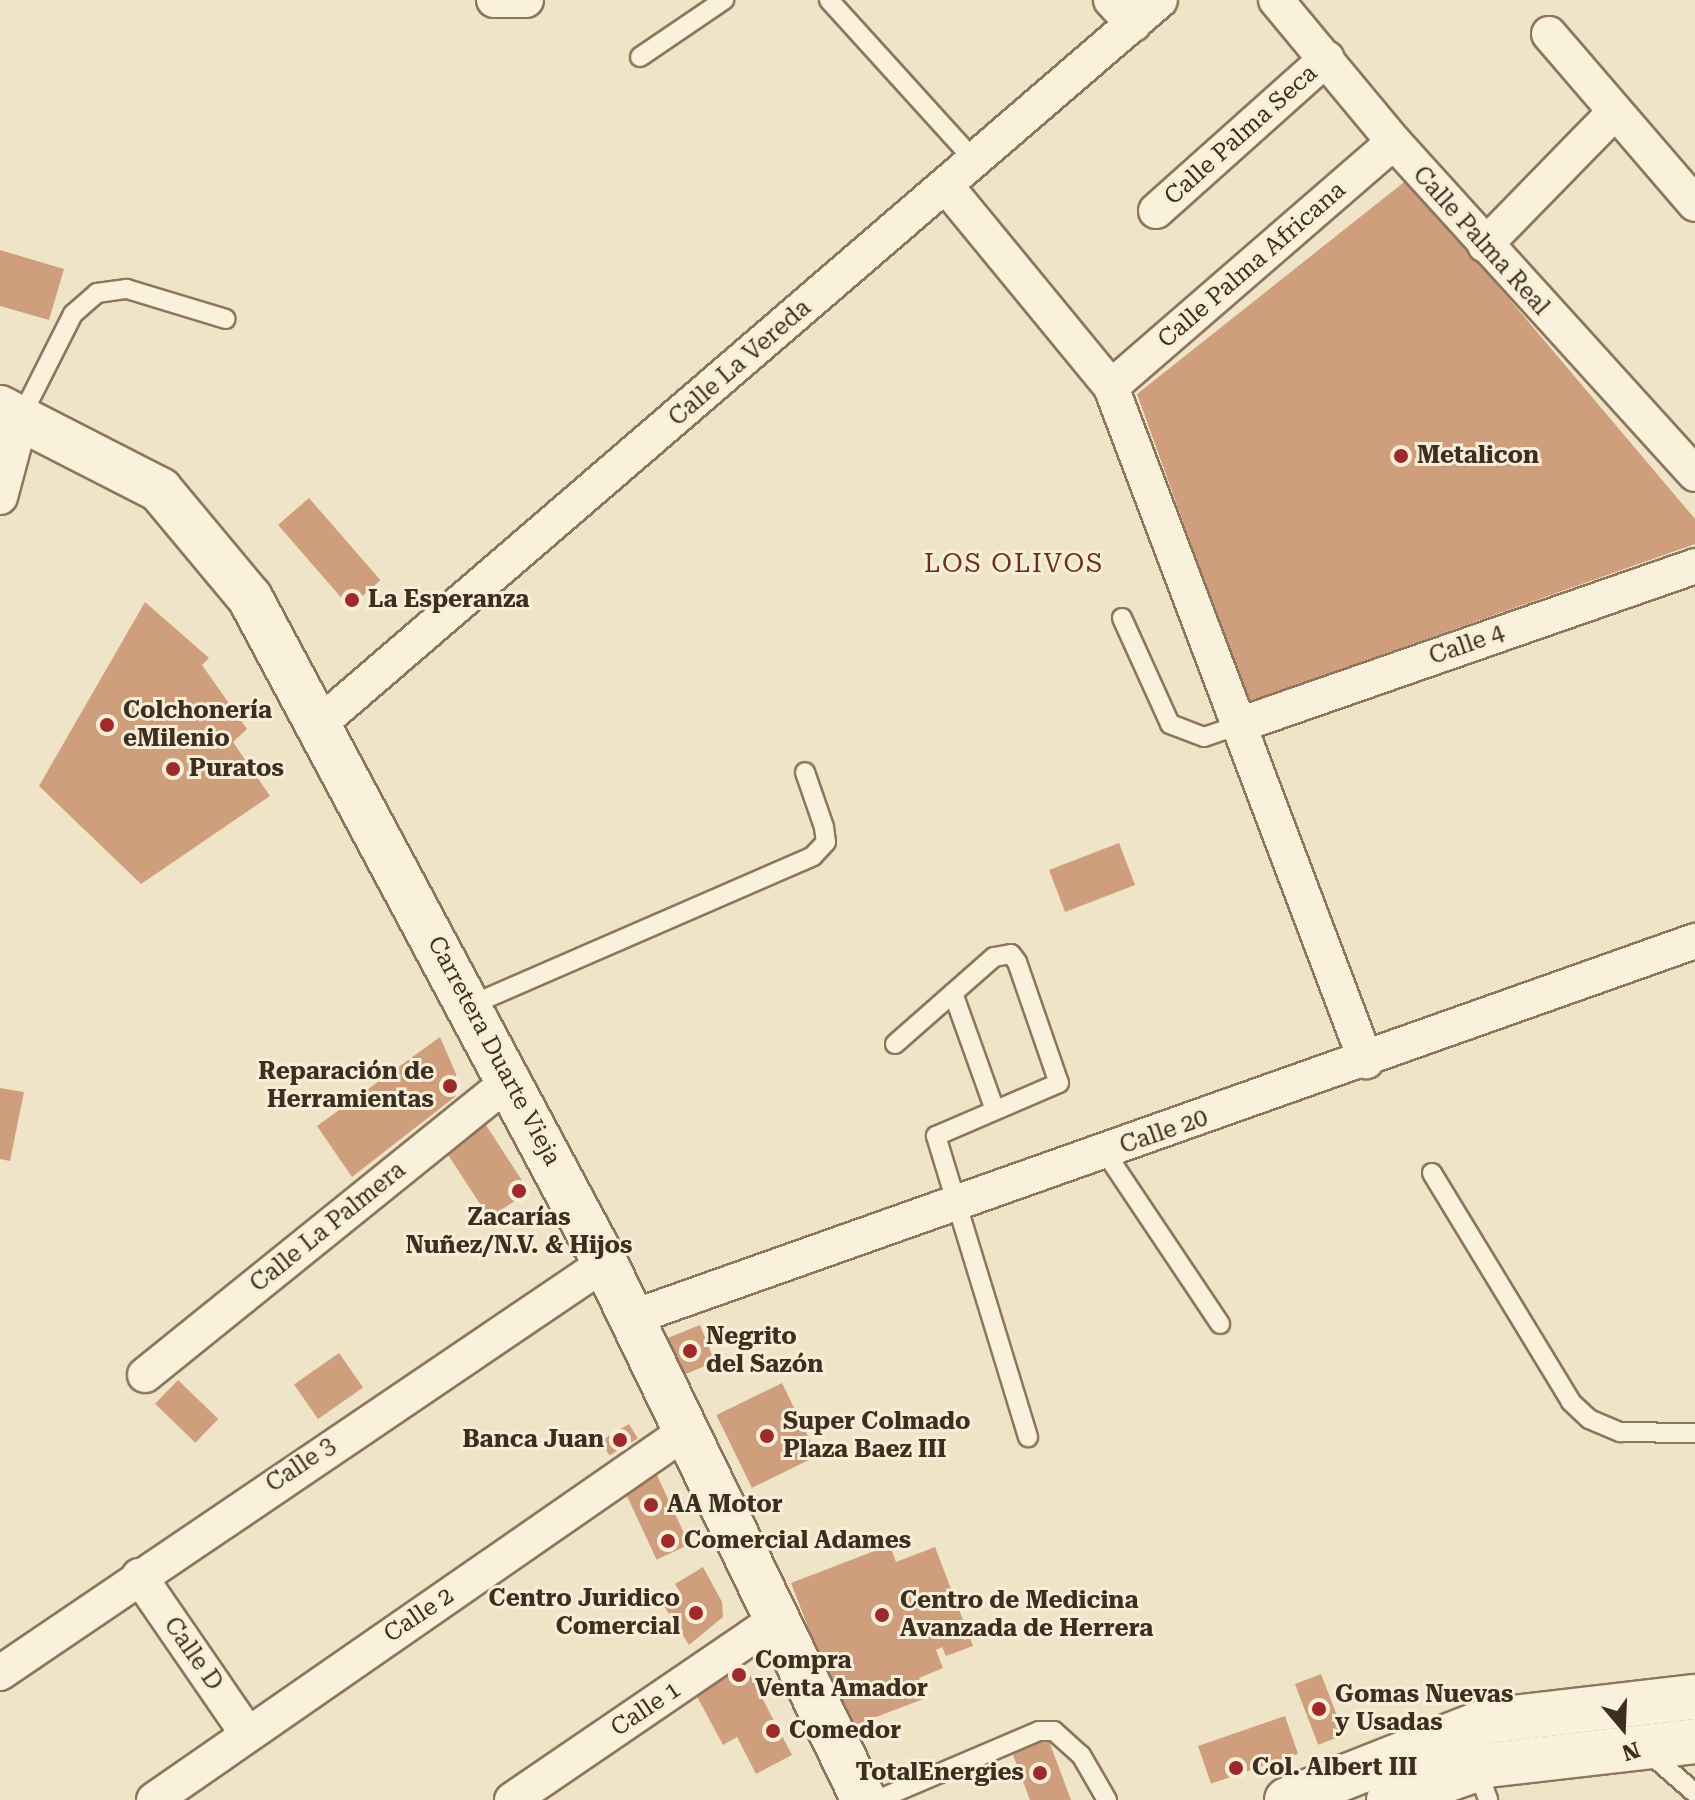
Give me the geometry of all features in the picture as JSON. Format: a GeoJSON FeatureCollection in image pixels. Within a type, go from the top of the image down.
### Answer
{"type":"FeatureCollection","features":[{"type":"Feature","properties":{"kind":"main road","name":"Carretera Duarte Vieja"},"geometry":{"type":"LineString","coordinates":[[11,411],[160,490],[250,598],[471,1005],[605,1263],[685,1432],[779,1618],[864,1800]]}},
{"type":"Feature","properties":{"kind":"main road"},"geometry":{"type":"LineString","coordinates":[[1287,1800],[1487,1721],[1695,1697]]}},
{"type":"Feature","properties":{"kind":"main road"},"geometry":{"type":"LineString","coordinates":[[1389,1800],[1482,1784],[1640,1745],[1695,1741]]}},
{"type":"Feature","properties":{"kind":"street","name":"Calle La Vereda"},"geometry":{"type":"LineString","coordinates":[[318,725],[975,161],[1122,12],[1160,0]]}},
{"type":"Feature","properties":{"kind":"street","name":"Calle Palma Real"},"geometry":{"type":"LineString","coordinates":[[1276,0],[1485,245],[1695,474]]}},
{"type":"Feature","properties":{"kind":"street"},"geometry":{"type":"LineString","coordinates":[[1549,34],[1695,204]]}},
{"type":"Feature","properties":{"kind":"street","name":"Calle Palma Seca"},"geometry":{"type":"LineString","coordinates":[[1156,211],[1327,58]]}},
{"type":"Feature","properties":{"kind":"street"},"geometry":{"type":"LineString","coordinates":[[1485,245],[1615,112]]}},
{"type":"Feature","properties":{"kind":"street","name":"Calle Palma Africana"},"geometry":{"type":"LineString","coordinates":[[1111,387],[1394,142]]}},
{"type":"Feature","properties":{"kind":"street"},"geometry":{"type":"LineString","coordinates":[[946,186],[1111,387],[1366,1061]]}},
{"type":"Feature","properties":{"kind":"street"},"geometry":{"type":"LineString","coordinates":[[0,497],[11,411]]}},
{"type":"Feature","properties":{"kind":"street","name":"Calle 4"},"geometry":{"type":"LineString","coordinates":[[1239,725],[1695,566]]}},
{"type":"Feature","properties":{"kind":"street","name":"Calle 20"},"geometry":{"type":"LineString","coordinates":[[631,1318],[1366,1061],[1695,941]]}},
{"type":"Feature","properties":{"kind":"street","name":"Calle La Palmera"},"geometry":{"type":"LineString","coordinates":[[145,1375],[511,1080]]}},
{"type":"Feature","properties":{"kind":"street","name":"Calle 3"},"geometry":{"type":"LineString","coordinates":[[0,1673],[605,1263]]}},
{"type":"Feature","properties":{"kind":"street","name":"Calle 2"},"geometry":{"type":"LineString","coordinates":[[154,1800],[685,1432]]}},
{"type":"Feature","properties":{"kind":"street","name":"Calle D"},"geometry":{"type":"LineString","coordinates":[[139,1576],[247,1733]]}},
{"type":"Feature","properties":{"kind":"street","name":"Calle 1"},"geometry":{"type":"LineString","coordinates":[[512,1800],[779,1618]]}},
{"type":"Feature","properties":{"kind":"lane"},"geometry":{"type":"LineString","coordinates":[[640,57],[724,0]]}},
{"type":"Feature","properties":{"kind":"lane"},"geometry":{"type":"LineString","coordinates":[[829,0],[975,161]]}},
{"type":"Feature","properties":{"kind":"lane"},"geometry":{"type":"LineString","coordinates":[[11,411],[73,314],[97,293],[127,289],[226,319]]}},
{"type":"Feature","properties":{"kind":"lane"},"geometry":{"type":"LineString","coordinates":[[1122,618],[1170,724],[1204,737],[1239,725]]}},
{"type":"Feature","properties":{"kind":"lane"},"geometry":{"type":"LineString","coordinates":[[471,1005],[813,856],[826,842],[805,772]]}},
{"type":"Feature","properties":{"kind":"lane"},"geometry":{"type":"LineString","coordinates":[[895,1044],[994,957],[1011,954],[1059,1073],[1053,1089],[936,1136],[1028,1437]]}},
{"type":"Feature","properties":{"kind":"lane"},"geometry":{"type":"LineString","coordinates":[[953,993],[995,1110]]}},
{"type":"Feature","properties":{"kind":"lane"},"geometry":{"type":"LineString","coordinates":[[1105,1152],[1220,1324]]}},
{"type":"Feature","properties":{"kind":"lane"},"geometry":{"type":"LineString","coordinates":[[1432,1173],[1571,1402],[1589,1419],[1620,1432],[1695,1433]]}},
{"type":"Feature","properties":{"kind":"lane"},"geometry":{"type":"LineString","coordinates":[[877,1800],[1039,1731],[1054,1731],[1081,1755],[1107,1800]]}},
{"type":"Feature","properties":{"kind":"lane"},"geometry":{"type":"LineString","coordinates":[[1640,1745],[1695,1793]]}},
{"type":"Feature","properties":{"kind":"building","name":"Metalicon"},"geometry":{"type":"Polygon","coordinates":[[[1408,179],[1695,519],[1695,544],[1248,702],[1137,394],[1408,179]]]}},
{"type":"Feature","properties":{"kind":"building"},"geometry":{"type":"Polygon","coordinates":[[[0,250],[64,269],[49,320],[0,306],[0,250]]]}},
{"type":"Feature","properties":{"kind":"building"},"geometry":{"type":"Polygon","coordinates":[[[309,498],[381,580],[350,607],[278,525],[309,498]]]}},
{"type":"Feature","properties":{"kind":"building","name":"Puratos"},"geometry":{"type":"Polygon","coordinates":[[[145,602],[209,658],[202,665],[247,729],[233,742],[270,796],[141,884],[39,786],[145,602]]]}},
{"type":"Feature","properties":{"kind":"building"},"geometry":{"type":"Polygon","coordinates":[[[1119,843],[1135,885],[1065,912],[1049,870],[1119,843]]]}},
{"type":"Feature","properties":{"kind":"building"},"geometry":{"type":"Polygon","coordinates":[[[440,1037],[456,1074],[456,1096],[352,1177],[317,1126],[440,1037]]]}},
{"type":"Feature","properties":{"kind":"building"},"geometry":{"type":"Polygon","coordinates":[[[0,1088],[24,1092],[10,1161],[0,1159],[0,1088]]]}},
{"type":"Feature","properties":{"kind":"building"},"geometry":{"type":"Polygon","coordinates":[[[484,1122],[529,1192],[489,1218],[444,1148],[484,1122]]]}},
{"type":"Feature","properties":{"kind":"building","name":"Negrito del Sazón"},"geometry":{"type":"Polygon","coordinates":[[[700,1325],[715,1362],[681,1376],[666,1339],[700,1325]]]}},
{"type":"Feature","properties":{"kind":"building"},"geometry":{"type":"Polygon","coordinates":[[[339,1353],[363,1387],[318,1419],[294,1385],[339,1353]]]}},
{"type":"Feature","properties":{"kind":"building"},"geometry":{"type":"Polygon","coordinates":[[[178,1380],[218,1419],[195,1443],[155,1404],[178,1380]]]}},
{"type":"Feature","properties":{"kind":"building","name":"Super Colmado Plaza Baez III"},"geometry":{"type":"Polygon","coordinates":[[[782,1383],[818,1456],[752,1488],[716,1415],[782,1383]]]}},
{"type":"Feature","properties":{"kind":"building","name":"Banca Juan"},"geometry":{"type":"Polygon","coordinates":[[[629,1424],[638,1439],[609,1456],[601,1441],[629,1424]]]}},
{"type":"Feature","properties":{"kind":"building","name":"AA Motor"},"geometry":{"type":"Polygon","coordinates":[[[655,1471],[689,1544],[657,1560],[622,1486],[655,1471]]]}},
{"type":"Feature","properties":{"kind":"building","name":"Centro de Medicina Avanzada de Herrera"},"geometry":{"type":"Polygon","coordinates":[[[890,1545],[896,1562],[935,1547],[973,1646],[946,1656],[942,1647],[936,1650],[943,1668],[919,1678],[926,1698],[847,1728],[791,1583],[890,1545]]]}},
{"type":"Feature","properties":{"kind":"building","name":"Centro Juridico Comercial"},"geometry":{"type":"Polygon","coordinates":[[[703,1567],[722,1602],[723,1617],[689,1645],[664,1606],[682,1595],[675,1584],[703,1567]]]}},
{"type":"Feature","properties":{"kind":"building"},"geometry":{"type":"Polygon","coordinates":[[[732,1668],[747,1669],[792,1755],[756,1774],[737,1737],[723,1745],[693,1689],[732,1668]]]}},
{"type":"Feature","properties":{"kind":"building","name":"Gomas Nuevas y Usadas"},"geometry":{"type":"Polygon","coordinates":[[[1321,1674],[1344,1735],[1318,1745],[1295,1684],[1321,1674]]]}},
{"type":"Feature","properties":{"kind":"building"},"geometry":{"type":"Polygon","coordinates":[[[1285,1716],[1298,1754],[1211,1784],[1198,1746],[1285,1716]]]}},
{"type":"Feature","properties":{"kind":"building","name":"TotalEnergies"},"geometry":{"type":"Polygon","coordinates":[[[1046,1733],[1071,1800],[1030,1800],[1010,1747],[1046,1733]]]}},
{"type":"Feature","properties":{"kind":"place","name":"Metalicon"},"geometry":{"type":"Point","coordinates":[1401,456]}},
{"type":"Feature","properties":{"kind":"place","name":"La Esperanza"},"geometry":{"type":"Point","coordinates":[352,600]}},
{"type":"Feature","properties":{"kind":"place","name":"Colchonería eMilenio"},"geometry":{"type":"Point","coordinates":[107,725]}},
{"type":"Feature","properties":{"kind":"place","name":"Puratos"},"geometry":{"type":"Point","coordinates":[173,769]}},
{"type":"Feature","properties":{"kind":"place","name":"Reparación de Herramientas"},"geometry":{"type":"Point","coordinates":[450,1086]}},
{"type":"Feature","properties":{"kind":"place","name":"Zacarías Nuñez/N.V. & Hijos"},"geometry":{"type":"Point","coordinates":[519,1191]}},
{"type":"Feature","properties":{"kind":"place","name":"Negrito del Sazón"},"geometry":{"type":"Point","coordinates":[690,1351]}},
{"type":"Feature","properties":{"kind":"place","name":"Super Colmado Plaza Baez III"},"geometry":{"type":"Point","coordinates":[767,1436]}},
{"type":"Feature","properties":{"kind":"place","name":"Banca Juan"},"geometry":{"type":"Point","coordinates":[620,1440]}},
{"type":"Feature","properties":{"kind":"place","name":"AA Motor"},"geometry":{"type":"Point","coordinates":[651,1505]}},
{"type":"Feature","properties":{"kind":"place","name":"Comercial Adames"},"geometry":{"type":"Point","coordinates":[668,1541]}},
{"type":"Feature","properties":{"kind":"place","name":"Centro Juridico Comercial"},"geometry":{"type":"Point","coordinates":[696,1613]}},
{"type":"Feature","properties":{"kind":"place","name":"Centro de Medicina Avanzada de Herrera"},"geometry":{"type":"Point","coordinates":[882,1615]}},
{"type":"Feature","properties":{"kind":"place","name":"Compra Venta Amador"},"geometry":{"type":"Point","coordinates":[739,1675]}},
{"type":"Feature","properties":{"kind":"place","name":"Gomas Nuevas y Usadas"},"geometry":{"type":"Point","coordinates":[1319,1709]}},
{"type":"Feature","properties":{"kind":"place","name":"Comedor"},"geometry":{"type":"Point","coordinates":[773,1731]}},
{"type":"Feature","properties":{"kind":"place","name":"Col. Albert III"},"geometry":{"type":"Point","coordinates":[1236,1768]}},
{"type":"Feature","properties":{"kind":"place","name":"TotalEnergies"},"geometry":{"type":"Point","coordinates":[1040,1773]}},
{"type":"Feature","properties":{"kind":"district","name":"LOS OLIVOS"},"geometry":{"type":"Point","coordinates":[1014,564]}}]}
